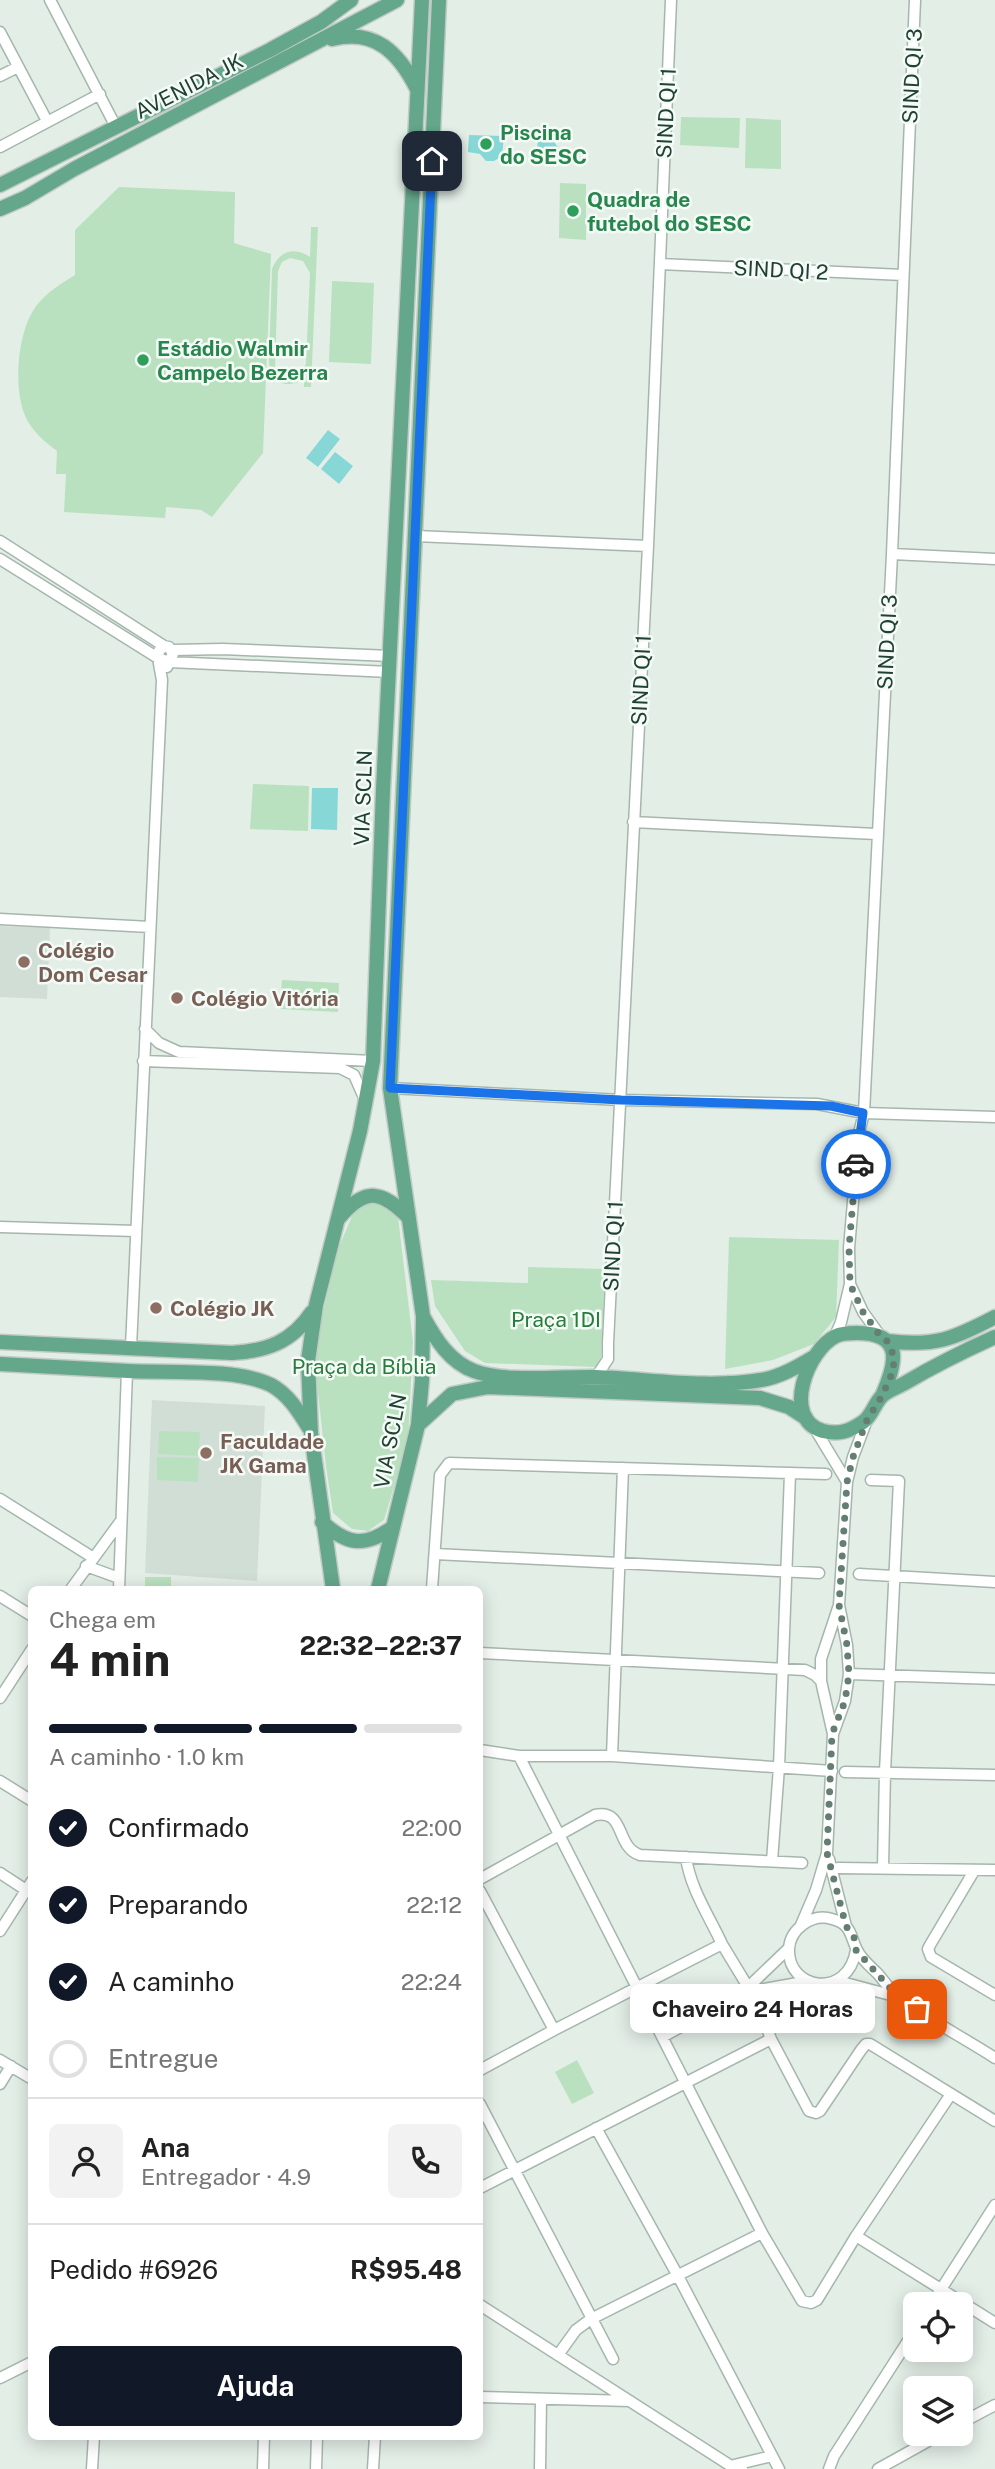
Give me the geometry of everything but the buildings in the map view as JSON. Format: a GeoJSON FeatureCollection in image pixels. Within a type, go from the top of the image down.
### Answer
{"type":"FeatureCollection","features":[{"type":"Feature","properties":{"kind":"main road","name":"AVENIDA JK"},"geometry":{"type":"LineString","coordinates":[[6,181],[321,22],[351,0]]}},
{"type":"Feature","properties":{"kind":"main road","name":"AVENIDA JK"},"geometry":{"type":"LineString","coordinates":[[0,209],[397,0]]}},
{"type":"Feature","properties":{"kind":"main road","name":"VIA SCLN"},"geometry":{"type":"LineString","coordinates":[[333,1586],[311,1433],[308,1361],[316,1305],[360,1131],[373,1061],[422,0]]}},
{"type":"Feature","properties":{"kind":"main road","name":"VIA SCLN"},"geometry":{"type":"LineString","coordinates":[[379,1586],[418,1425],[422,1380],[423,1316],[390,1088],[439,0]]}},
{"type":"Feature","properties":{"kind":"main road"},"geometry":{"type":"LineString","coordinates":[[311,45],[348,35],[370,39],[398,58],[417,89]]}},
{"type":"Feature","properties":{"kind":"main road"},"geometry":{"type":"LineString","coordinates":[[213,78],[215,88],[222,93]]}},
{"type":"Feature","properties":{"kind":"main road"},"geometry":{"type":"LineString","coordinates":[[191,89],[198,94],[200,104]]}},
{"type":"Feature","properties":{"kind":"main road"},"geometry":{"type":"LineString","coordinates":[[6,181],[12,190],[25,198]]}},
{"type":"Feature","properties":{"kind":"main road"},"geometry":{"type":"LineString","coordinates":[[408,284],[416,287],[426,285]]}},
{"type":"Feature","properties":{"kind":"main road"},"geometry":{"type":"LineString","coordinates":[[407,315],[416,310],[425,315]]}},
{"type":"Feature","properties":{"kind":"main road"},"geometry":{"type":"LineString","coordinates":[[389,696],[396,700],[407,696]]}},
{"type":"Feature","properties":{"kind":"main road"},"geometry":{"type":"LineString","coordinates":[[388,719],[398,716],[406,720]]}},
{"type":"Feature","properties":{"kind":"main road"},"geometry":{"type":"LineString","coordinates":[[339,1218],[348,1207],[373,1196],[392,1201],[409,1218]]}},
{"type":"Feature","properties":{"kind":"main road"},"geometry":{"type":"LineString","coordinates":[[0,1342],[254,1352],[273,1346],[296,1332],[316,1305]]}},
{"type":"Feature","properties":{"kind":"main road"},"geometry":{"type":"LineString","coordinates":[[423,1316],[447,1353],[459,1364],[474,1371],[498,1376],[596,1377],[723,1384],[763,1380],[792,1370],[815,1356],[835,1336],[850,1333],[911,1344],[942,1341],[995,1317]]}},
{"type":"Feature","properties":{"kind":"main road"},"geometry":{"type":"LineString","coordinates":[[882,1396],[939,1363],[995,1337]]}},
{"type":"Feature","properties":{"kind":"main road"},"geometry":{"type":"LineString","coordinates":[[418,1425],[452,1394],[488,1387],[760,1398],[789,1407],[810,1423],[831,1433],[847,1432],[867,1420],[894,1369],[892,1351],[884,1339]]}},
{"type":"Feature","properties":{"kind":"main road"},"geometry":{"type":"LineString","coordinates":[[83,1367],[74,1362],[72,1352],[74,1348],[87,1346]]}},
{"type":"Feature","properties":{"kind":"main road"},"geometry":{"type":"LineString","coordinates":[[183,1349],[188,1358],[187,1369],[183,1373]]}},
{"type":"Feature","properties":{"kind":"main road"},"geometry":{"type":"LineString","coordinates":[[810,1423],[800,1398],[804,1377],[815,1356]]}},
{"type":"Feature","properties":{"kind":"main road"},"geometry":{"type":"LineString","coordinates":[[0,1364],[257,1379],[273,1386],[298,1410],[311,1433]]}},
{"type":"Feature","properties":{"kind":"main road"},"geometry":{"type":"LineString","coordinates":[[322,1522],[336,1534],[351,1541],[369,1541],[393,1528]]}},
{"type":"Feature","properties":{"kind":"street"},"geometry":{"type":"LineString","coordinates":[[50,0],[116,127]]}},
{"type":"Feature","properties":{"kind":"street","name":"SIND QI 1"},"geometry":{"type":"LineString","coordinates":[[608,1359],[648,546],[671,0]]}},
{"type":"Feature","properties":{"kind":"street","name":"SIND QI 3"},"geometry":{"type":"LineString","coordinates":[[851,1290],[849,1248],[863,1113],[892,554],[915,0]]}},
{"type":"Feature","properties":{"kind":"street"},"geometry":{"type":"LineString","coordinates":[[0,32],[47,121]]}},
{"type":"Feature","properties":{"kind":"street"},"geometry":{"type":"LineString","coordinates":[[0,76],[18,67]]}},
{"type":"Feature","properties":{"kind":"street"},"geometry":{"type":"LineString","coordinates":[[0,147],[100,94]]}},
{"type":"Feature","properties":{"kind":"street","name":"SIND QI 2"},"geometry":{"type":"LineString","coordinates":[[660,264],[903,275]]}},
{"type":"Feature","properties":{"kind":"street"},"geometry":{"type":"LineString","coordinates":[[415,536],[648,546]]}},
{"type":"Feature","properties":{"kind":"street"},"geometry":{"type":"LineString","coordinates":[[0,541],[169,648]]}},
{"type":"Feature","properties":{"kind":"street"},"geometry":{"type":"LineString","coordinates":[[892,554],[995,559]]}},
{"type":"Feature","properties":{"kind":"street"},"geometry":{"type":"LineString","coordinates":[[0,559],[164,660],[390,672]]}},
{"type":"Feature","properties":{"kind":"street"},"geometry":{"type":"LineString","coordinates":[[131,1347],[164,660],[159,651],[169,648],[391,656]]}},
{"type":"Feature","properties":{"kind":"street"},"geometry":{"type":"LineString","coordinates":[[277,668],[281,662],[278,652]]}},
{"type":"Feature","properties":{"kind":"street"},"geometry":{"type":"LineString","coordinates":[[633,822],[876,834]]}},
{"type":"Feature","properties":{"kind":"street"},"geometry":{"type":"LineString","coordinates":[[0,919],[150,927]]}},
{"type":"Feature","properties":{"kind":"street"},"geometry":{"type":"LineString","coordinates":[[145,1029],[159,1043],[179,1052],[373,1061]]}},
{"type":"Feature","properties":{"kind":"street"},"geometry":{"type":"LineString","coordinates":[[143,1061],[340,1068],[354,1075],[365,1100]]}},
{"type":"Feature","properties":{"kind":"street"},"geometry":{"type":"LineString","coordinates":[[390,1088],[621,1100],[817,1104],[863,1113],[995,1117]]}},
{"type":"Feature","properties":{"kind":"street"},"geometry":{"type":"LineString","coordinates":[[0,1227],[136,1231]]}},
{"type":"Feature","properties":{"kind":"street"},"geometry":{"type":"LineString","coordinates":[[835,1336],[851,1290]]}},
{"type":"Feature","properties":{"kind":"street"},"geometry":{"type":"LineString","coordinates":[[851,1290],[863,1312],[884,1339]]}},
{"type":"Feature","properties":{"kind":"street"},"geometry":{"type":"LineString","coordinates":[[596,1377],[608,1359],[618,1378]]}},
{"type":"Feature","properties":{"kind":"street"},"geometry":{"type":"LineString","coordinates":[[119,1584],[127,1371]]}},
{"type":"Feature","properties":{"kind":"street"},"geometry":{"type":"LineString","coordinates":[[832,1734],[845,1701],[849,1674],[847,1645],[839,1605],[847,1482],[867,1420]]}},
{"type":"Feature","properties":{"kind":"street"},"geometry":{"type":"LineString","coordinates":[[810,1423],[847,1482]]}},
{"type":"Feature","properties":{"kind":"street"},"geometry":{"type":"LineString","coordinates":[[432,1586],[440,1475],[449,1463],[826,1474]]}},
{"type":"Feature","properties":{"kind":"street"},"geometry":{"type":"LineString","coordinates":[[612,1756],[623,1468]]}},
{"type":"Feature","properties":{"kind":"street"},"geometry":{"type":"LineString","coordinates":[[772,1861],[779,1767],[790,1474]]}},
{"type":"Feature","properties":{"kind":"street"},"geometry":{"type":"LineString","coordinates":[[871,1480],[899,1481],[883,1867]]}},
{"type":"Feature","properties":{"kind":"street"},"geometry":{"type":"LineString","coordinates":[[0,1499],[119,1584]]}},
{"type":"Feature","properties":{"kind":"street"},"geometry":{"type":"LineString","coordinates":[[73,1586],[120,1522]]}},
{"type":"Feature","properties":{"kind":"street"},"geometry":{"type":"LineString","coordinates":[[435,1554],[819,1573]]}},
{"type":"Feature","properties":{"kind":"street"},"geometry":{"type":"LineString","coordinates":[[859,1574],[995,1582]]}},
{"type":"Feature","properties":{"kind":"street"},"geometry":{"type":"LineString","coordinates":[[0,1596],[28,1614]]}},
{"type":"Feature","properties":{"kind":"street"},"geometry":{"type":"LineString","coordinates":[[664,2036],[746,1991],[789,1948],[816,1890],[827,1853],[832,1771],[832,1734],[823,1698],[821,1659],[839,1605]]}},
{"type":"Feature","properties":{"kind":"street"},"geometry":{"type":"LineString","coordinates":[[824,1645],[833,1641],[847,1645]]}},
{"type":"Feature","properties":{"kind":"street"},"geometry":{"type":"LineString","coordinates":[[483,1653],[805,1670],[821,1681]]}},
{"type":"Feature","properties":{"kind":"street"},"geometry":{"type":"LineString","coordinates":[[2,1692],[28,1655]]}},
{"type":"Feature","properties":{"kind":"street"},"geometry":{"type":"LineString","coordinates":[[805,1670],[817,1665],[821,1659]]}},
{"type":"Feature","properties":{"kind":"street"},"geometry":{"type":"LineString","coordinates":[[849,1674],[995,1679]]}},
{"type":"Feature","properties":{"kind":"street"},"geometry":{"type":"LineString","coordinates":[[823,1698],[832,1702],[845,1701]]}},
{"type":"Feature","properties":{"kind":"street"},"geometry":{"type":"LineString","coordinates":[[483,1750],[519,1756],[612,1756],[832,1771]]}},
{"type":"Feature","properties":{"kind":"street"},"geometry":{"type":"LineString","coordinates":[[519,1756],[762,2232],[802,2301],[811,2303],[820,2297],[856,2236],[951,2094]]}},
{"type":"Feature","properties":{"kind":"street"},"geometry":{"type":"LineString","coordinates":[[845,1772],[995,1775]]}},
{"type":"Feature","properties":{"kind":"street"},"geometry":{"type":"LineString","coordinates":[[0,1781],[28,1798]]}},
{"type":"Feature","properties":{"kind":"street"},"geometry":{"type":"LineString","coordinates":[[483,1876],[595,1815],[604,1813],[612,1817],[633,1853],[802,1863]]}},
{"type":"Feature","properties":{"kind":"street"},"geometry":{"type":"LineString","coordinates":[[746,1991],[809,1982],[824,1984],[838,1981],[848,1973],[856,1950],[854,1937],[846,1926],[827,1853]]}},
{"type":"Feature","properties":{"kind":"street"},"geometry":{"type":"LineString","coordinates":[[686,1857],[693,1882],[746,1991]]}},
{"type":"Feature","properties":{"kind":"street"},"geometry":{"type":"LineString","coordinates":[[838,1868],[995,1870]]}},
{"type":"Feature","properties":{"kind":"street"},"geometry":{"type":"LineString","coordinates":[[974,1871],[930,1945],[929,1953],[931,1957],[995,1995]]}},
{"type":"Feature","properties":{"kind":"street"},"geometry":{"type":"LineString","coordinates":[[0,1874],[28,1885]]}},
{"type":"Feature","properties":{"kind":"street"},"geometry":{"type":"LineString","coordinates":[[0,1931],[28,1887]]}},
{"type":"Feature","properties":{"kind":"street"},"geometry":{"type":"LineString","coordinates":[[483,1897],[554,2030]]}},
{"type":"Feature","properties":{"kind":"street"},"geometry":{"type":"LineString","coordinates":[[801,1925],[816,1918],[832,1919],[846,1926]]}},
{"type":"Feature","properties":{"kind":"street"},"geometry":{"type":"LineString","coordinates":[[483,2068],[636,1986],[722,1944]]}},
{"type":"Feature","properties":{"kind":"street"},"geometry":{"type":"LineString","coordinates":[[789,1948],[791,1962],[798,1973],[809,1982]]}},
{"type":"Feature","properties":{"kind":"street"},"geometry":{"type":"LineString","coordinates":[[856,1950],[898,1997],[995,2058]]}},
{"type":"Feature","properties":{"kind":"street"},"geometry":{"type":"LineString","coordinates":[[838,1981],[898,1997]]}},
{"type":"Feature","properties":{"kind":"street"},"geometry":{"type":"LineString","coordinates":[[758,2005],[772,2039],[809,2111],[820,2111],[860,2050],[870,2045],[995,2122]]}},
{"type":"Feature","properties":{"kind":"street"},"geometry":{"type":"LineString","coordinates":[[483,2186],[772,2039]]}},
{"type":"Feature","properties":{"kind":"street"},"geometry":{"type":"LineString","coordinates":[[0,2060],[28,2077]]}},
{"type":"Feature","properties":{"kind":"street"},"geometry":{"type":"LineString","coordinates":[[0,2084],[11,2066]]}},
{"type":"Feature","properties":{"kind":"street"},"geometry":{"type":"LineString","coordinates":[[483,2110],[613,2359]]}},
{"type":"Feature","properties":{"kind":"street"},"geometry":{"type":"LineString","coordinates":[[596,2128],[678,2276],[779,2469]]}},
{"type":"Feature","properties":{"kind":"street"},"geometry":{"type":"LineString","coordinates":[[939,2292],[995,2205]]}},
{"type":"Feature","properties":{"kind":"street"},"geometry":{"type":"LineString","coordinates":[[558,2355],[576,2330],[591,2319],[762,2232]]}},
{"type":"Feature","properties":{"kind":"street"},"geometry":{"type":"LineString","coordinates":[[856,2236],[995,2323]]}},
{"type":"Feature","properties":{"kind":"street"},"geometry":{"type":"LineString","coordinates":[[483,2307],[736,2468],[772,2456]]}},
{"type":"Feature","properties":{"kind":"street"},"geometry":{"type":"LineString","coordinates":[[829,2469],[834,2456],[903,2349]]}},
{"type":"Feature","properties":{"kind":"street"},"geometry":{"type":"LineString","coordinates":[[0,2378],[28,2363]]}},
{"type":"Feature","properties":{"kind":"street"},"geometry":{"type":"LineString","coordinates":[[483,2397],[630,2401]]}},
{"type":"Feature","properties":{"kind":"street"},"geometry":{"type":"LineString","coordinates":[[540,2469],[541,2399]]}},
{"type":"Feature","properties":{"kind":"street"},"geometry":{"type":"LineString","coordinates":[[973,2416],[995,2404]]}},
{"type":"Feature","properties":{"kind":"street"},"geometry":{"type":"LineString","coordinates":[[92,2469],[94,2440]]}},
{"type":"Feature","properties":{"kind":"street"},"geometry":{"type":"LineString","coordinates":[[263,2469],[264,2440]]}},
{"type":"Feature","properties":{"kind":"street"},"geometry":{"type":"LineString","coordinates":[[316,2469],[317,2440]]}},
{"type":"Feature","properties":{"kind":"street"},"geometry":{"type":"LineString","coordinates":[[373,2469],[375,2440]]}},
{"type":"Feature","properties":{"kind":"street"},"geometry":{"type":"LineString","coordinates":[[878,2469],[919,2446]]}},
{"type":"Feature","properties":{"kind":"shaded area","name":"Colégio Dom Cesar"},"geometry":{"type":"Polygon","coordinates":[[[0,926],[50,928],[47,999],[0,997],[0,926]]]}},
{"type":"Feature","properties":{"kind":"shaded area","name":"Faculdade JK Gama"},"geometry":{"type":"Polygon","coordinates":[[[152,1400],[265,1406],[257,1581],[145,1573],[152,1400]]]}},
{"type":"Feature","properties":{"kind":"green space"},"geometry":{"type":"Polygon","coordinates":[[[681,117],[740,118],[739,148],[680,145],[681,117]]]}},
{"type":"Feature","properties":{"kind":"green space"},"geometry":{"type":"Polygon","coordinates":[[[746,118],[781,120],[781,169],[745,168],[746,118]]]}},
{"type":"Feature","properties":{"kind":"green space","name":"Quadra de futebol do SESC"},"geometry":{"type":"Polygon","coordinates":[[[560,183],[586,184],[586,240],[559,238],[560,183]]]}},
{"type":"Feature","properties":{"kind":"green space","name":"Estádio Walmir Campelo Bezerra"},"geometry":{"type":"Polygon","coordinates":[[[119,187],[235,192],[234,243],[271,254],[263,453],[212,517],[201,510],[166,507],[165,518],[64,512],[66,474],[56,474],[57,451],[33,429],[22,408],[19,361],[30,316],[46,296],[75,275],[75,230],[119,187]]]}},
{"type":"Feature","properties":{"kind":"green space"},"geometry":{"type":"Polygon","coordinates":[[[311,227],[318,227],[311,387],[304,387],[304,379],[285,384],[276,380],[270,369],[272,269],[279,258],[288,252],[298,252],[310,257],[311,227]],[[290,258],[282,262],[278,271],[275,369],[285,378],[299,375],[306,363],[310,273],[303,261],[290,258]]]}},
{"type":"Feature","properties":{"kind":"green space"},"geometry":{"type":"Polygon","coordinates":[[[332,281],[374,283],[371,364],[329,362],[332,281]]]}},
{"type":"Feature","properties":{"kind":"green space"},"geometry":{"type":"Polygon","coordinates":[[[253,784],[309,786],[308,831],[250,829],[253,784]]]}},
{"type":"Feature","properties":{"kind":"green space"},"geometry":{"type":"Polygon","coordinates":[[[282,980],[339,983],[338,1012],[280,1009],[282,980]]]}},
{"type":"Feature","properties":{"kind":"green space","name":"Praça da Bíblia"},"geometry":{"type":"Polygon","coordinates":[[[376,1202],[398,1217],[413,1342],[408,1440],[384,1520],[368,1531],[352,1529],[333,1513],[315,1365],[320,1326],[338,1249],[356,1207],[376,1202]]]}},
{"type":"Feature","properties":{"kind":"green space"},"geometry":{"type":"Polygon","coordinates":[[[729,1237],[839,1240],[836,1317],[814,1344],[773,1360],[725,1369],[729,1237]]]}},
{"type":"Feature","properties":{"kind":"green space","name":"Praça 1DI"},"geometry":{"type":"Polygon","coordinates":[[[528,1267],[605,1269],[601,1358],[596,1367],[485,1363],[465,1351],[435,1306],[431,1280],[528,1283],[528,1267]]]}},
{"type":"Feature","properties":{"kind":"green space"},"geometry":{"type":"Polygon","coordinates":[[[159,1431],[200,1432],[199,1456],[158,1454],[159,1431]]]}},
{"type":"Feature","properties":{"kind":"green space"},"geometry":{"type":"Polygon","coordinates":[[[157,1457],[199,1458],[198,1482],[157,1480],[157,1457]]]}},
{"type":"Feature","properties":{"kind":"green space"},"geometry":{"type":"Polygon","coordinates":[[[145,1577],[171,1577],[171,1586],[145,1586],[145,1577]]]}},
{"type":"Feature","properties":{"kind":"green space"},"geometry":{"type":"Polygon","coordinates":[[[577,2060],[594,2093],[572,2104],[555,2072],[577,2060]]]}},
{"type":"Feature","properties":{"kind":"water","name":"Piscina do SESC"},"geometry":{"type":"Polygon","coordinates":[[[469,135],[504,136],[502,156],[494,161],[486,161],[480,154],[468,152],[469,135]]]}},
{"type":"Feature","properties":{"kind":"water","name":"Piscina do SESC"},"geometry":{"type":"Polygon","coordinates":[[[538,138],[552,139],[560,150],[557,155],[543,157],[537,151],[538,138]]]}},
{"type":"Feature","properties":{"kind":"water"},"geometry":{"type":"Polygon","coordinates":[[[328,430],[340,439],[318,467],[306,458],[328,430]]]}},
{"type":"Feature","properties":{"kind":"water"},"geometry":{"type":"Polygon","coordinates":[[[335,452],[353,466],[339,484],[321,469],[335,452]]]}},
{"type":"Feature","properties":{"kind":"water"},"geometry":{"type":"Polygon","coordinates":[[[312,788],[338,788],[337,830],[311,829],[312,788]]]}},
{"type":"Feature","properties":{"kind":"way so far"},"geometry":{"type":"LineString","coordinates":[[856,1164],[849,1248],[850,1284],[863,1312],[887,1341],[892,1351],[894,1369],[867,1420],[847,1482],[839,1605],[847,1645],[849,1674],[845,1701],[832,1734],[827,1853],[837,1896],[846,1926],[854,1937],[856,1950],[898,1997],[917,2009]]}},
{"type":"Feature","properties":{"kind":"place","name":"Piscina do SESC"},"geometry":{"type":"Point","coordinates":[486,144]}},
{"type":"Feature","properties":{"kind":"place","name":"Quadra de futebol do SESC"},"geometry":{"type":"Point","coordinates":[573,211]}},
{"type":"Feature","properties":{"kind":"place","name":"Estádio Walmir Campelo Bezerra"},"geometry":{"type":"Point","coordinates":[143,360]}},
{"type":"Feature","properties":{"kind":"place","name":"Colégio Dom Cesar"},"geometry":{"type":"Point","coordinates":[24,962]}},
{"type":"Feature","properties":{"kind":"place","name":"Colégio Vitória"},"geometry":{"type":"Point","coordinates":[177,998]}},
{"type":"Feature","properties":{"kind":"place","name":"Colégio JK"},"geometry":{"type":"Point","coordinates":[156,1308]}},
{"type":"Feature","properties":{"kind":"place","name":"Faculdade JK Gama"},"geometry":{"type":"Point","coordinates":[206,1453]}},
{"type":"Feature","properties":{"kind":"place","name":"Chaveiro 24 Horas"},"geometry":{"type":"Point","coordinates":[917,2009]}},
{"type":"Feature","properties":{"kind":"route"},"geometry":{"type":"LineString","coordinates":[[432,161],[390,1088],[621,1100],[831,1106],[863,1113],[856,1164]]}}]}
